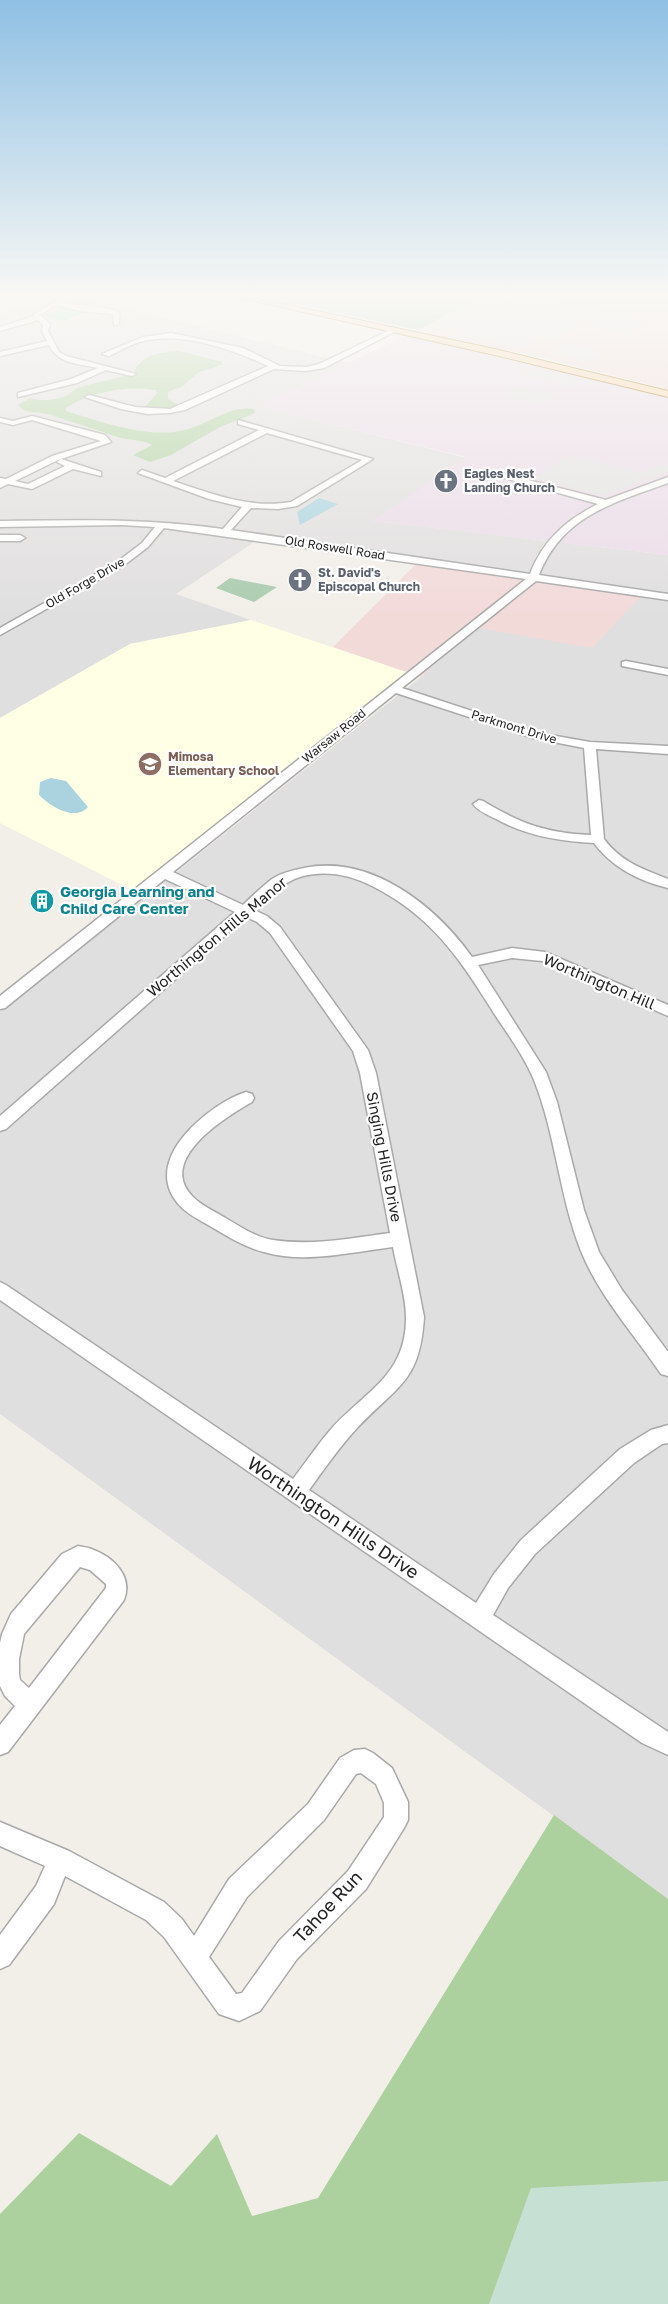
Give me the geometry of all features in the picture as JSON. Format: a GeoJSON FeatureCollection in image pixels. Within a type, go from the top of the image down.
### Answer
{"type":"FeatureCollection","features":[{"type":"Feature","properties":{"kind":"street"},"geometry":{"type":"LineString","coordinates":[[109,403],[144,412],[170,412],[194,403]]}},
{"type":"Feature","properties":{"kind":"street"},"geometry":{"type":"LineString","coordinates":[[0,420],[13,423],[32,418],[106,439],[107,442],[52,459],[2,482]]}},
{"type":"Feature","properties":{"kind":"street"},"geometry":{"type":"LineString","coordinates":[[142,473],[249,505],[261,507],[280,506],[294,504],[370,459],[241,422]]}},
{"type":"Feature","properties":{"kind":"street"},"geometry":{"type":"LineString","coordinates":[[166,481],[266,430]]}},
{"type":"Feature","properties":{"kind":"street"},"geometry":{"type":"LineString","coordinates":[[52,459],[98,474]]}},
{"type":"Feature","properties":{"kind":"street"},"geometry":{"type":"LineString","coordinates":[[2,482],[29,487],[72,466]]}},
{"type":"Feature","properties":{"kind":"street"},"geometry":{"type":"LineString","coordinates":[[504,475],[606,503]]}},
{"type":"Feature","properties":{"kind":"street","name":"Warsaw Road"},"geometry":{"type":"LineString","coordinates":[[0,1004],[533,578],[545,550],[556,537],[579,518],[606,503],[668,480]]}},
{"type":"Feature","properties":{"kind":"street"},"geometry":{"type":"LineString","coordinates":[[225,532],[249,505]]}},
{"type":"Feature","properties":{"kind":"street"},"geometry":{"type":"LineString","coordinates":[[242,514],[254,515],[261,507]]}},
{"type":"Feature","properties":{"kind":"street","name":"Old Roswell Road"},"geometry":{"type":"LineString","coordinates":[[0,524],[93,522],[162,524],[225,532],[241,530],[533,578],[668,597]]}},
{"type":"Feature","properties":{"kind":"street","name":"Old Forge Drive"},"geometry":{"type":"LineString","coordinates":[[0,632],[120,564],[145,545],[162,524]]}},
{"type":"Feature","properties":{"kind":"street"},"geometry":{"type":"LineString","coordinates":[[0,538],[20,538]]}},
{"type":"Feature","properties":{"kind":"street"},"geometry":{"type":"LineString","coordinates":[[626,664],[651,671],[668,672]]}},
{"type":"Feature","properties":{"kind":"street","name":"Parkmont Drive"},"geometry":{"type":"LineString","coordinates":[[393,689],[530,734],[590,745],[668,750]]}},
{"type":"Feature","properties":{"kind":"street"},"geometry":{"type":"LineString","coordinates":[[590,745],[598,839],[608,853],[624,866],[668,884]]}},
{"type":"Feature","properties":{"kind":"street"},"geometry":{"type":"LineString","coordinates":[[479,804],[506,822],[531,832],[561,838],[598,839]]}},
{"type":"Feature","properties":{"kind":"street","name":"Worthington Hills Manor"},"geometry":{"type":"LineString","coordinates":[[0,1125],[277,882],[292,874],[318,868],[343,870],[390,889],[410,900],[452,939],[470,962],[541,1079],[550,1105],[580,1224],[591,1254],[605,1278],[668,1368]]}},
{"type":"Feature","properties":{"kind":"street","name":"Singing Hills Drive"},"geometry":{"type":"LineString","coordinates":[[164,873],[245,910],[262,919],[274,930],[360,1050],[368,1073],[415,1317],[415,1338],[410,1356],[395,1383],[340,1433],[295,1492]]}},
{"type":"Feature","properties":{"kind":"street","name":"Worthington Hill"},"geometry":{"type":"LineString","coordinates":[[470,962],[512,953],[545,957],[668,1011]]}},
{"type":"Feature","properties":{"kind":"street"},"geometry":{"type":"LineString","coordinates":[[246,1098],[212,1118],[180,1151],[175,1165],[175,1178],[179,1191],[186,1201],[243,1238],[273,1248],[300,1249],[400,1239]]}},
{"type":"Feature","properties":{"kind":"street","name":"Worthington Hills Drive"},"geometry":{"type":"LineString","coordinates":[[0,1290],[650,1735],[668,1744]]}},
{"type":"Feature","properties":{"kind":"street"},"geometry":{"type":"LineString","coordinates":[[479,1618],[501,1580],[528,1547],[627,1456],[658,1436],[668,1434]]}},
{"type":"Feature","properties":{"kind":"street"},"geometry":{"type":"LineString","coordinates":[[0,1744],[31,1704],[116,1592],[117,1586],[114,1577],[85,1556],[78,1556],[69,1561],[18,1622],[12,1633],[8,1680],[14,1690],[31,1704]]}},
{"type":"Feature","properties":{"kind":"street","name":"Tahoe Run"},"geometry":{"type":"LineString","coordinates":[[0,1834],[60,1860],[155,1911],[173,1928],[194,1958],[228,2005],[239,2008],[251,2002],[288,1950],[357,1880],[396,1820],[396,1802],[384,1776],[365,1761],[354,1762],[348,1766],[316,1812],[238,1888],[194,1958]]}},
{"type":"Feature","properties":{"kind":"street"},"geometry":{"type":"LineString","coordinates":[[0,1956],[45,1895],[60,1860]]}},
{"type":"Feature","properties":{"kind":"shaded area"},"geometry":{"type":"Polygon","coordinates":[[[0,403],[265,403],[258,406],[467,458],[373,521],[668,555],[668,1899],[0,1414],[0,1007],[145,897],[421,677],[473,627],[435,566],[256,541],[176,594],[251,620],[130,644],[0,718],[0,403]]]}},
{"type":"Feature","properties":{"kind":"shaded area"},"geometry":{"type":"Polygon","coordinates":[[[264,403],[668,403],[668,555],[372,521],[466,457],[257,406],[264,403]]]}},
{"type":"Feature","properties":{"kind":"shaded area"},"geometry":{"type":"Polygon","coordinates":[[[569,455],[639,473],[663,464],[668,466],[668,472],[603,496],[535,478],[569,455]]]}},
{"type":"Feature","properties":{"kind":"shaded area"},"geometry":{"type":"Polygon","coordinates":[[[417,563],[645,592],[592,648],[473,627],[421,677],[333,647],[417,563]]]}},
{"type":"Feature","properties":{"kind":"shaded area"},"geometry":{"type":"Polygon","coordinates":[[[230,578],[277,587],[254,602],[216,588],[230,578]]]}},
{"type":"Feature","properties":{"kind":"shaded area","name":"Mimosa Elementary School"},"geometry":{"type":"Polygon","coordinates":[[[251,620],[412,674],[138,893],[0,823],[0,718],[130,644],[251,620]]]}},
{"type":"Feature","properties":{"kind":"shaded area"},"geometry":{"type":"Polygon","coordinates":[[[668,2181],[668,2304],[489,2304],[531,2188],[668,2181]]]}},
{"type":"Feature","properties":{"kind":"green space"},"geometry":{"type":"Polygon","coordinates":[[[22,403],[74,403],[66,408],[66,411],[125,428],[155,432],[185,430],[236,410],[254,409],[255,413],[220,427],[171,455],[150,462],[133,455],[152,445],[146,442],[121,438],[48,414],[25,411],[18,405],[22,403]]]}},
{"type":"Feature","properties":{"kind":"green space"},"geometry":{"type":"Polygon","coordinates":[[[149,403],[174,403],[179,405],[162,410],[145,407],[149,403]]]}},
{"type":"Feature","properties":{"kind":"green space"},"geometry":{"type":"Polygon","coordinates":[[[554,1815],[668,1899],[668,2304],[0,2304],[0,2214],[79,2133],[171,2186],[217,2134],[252,2216],[318,2198],[554,1815]]]}},
{"type":"Feature","properties":{"kind":"water"},"geometry":{"type":"Polygon","coordinates":[[[319,498],[338,504],[300,525],[297,512],[319,498]]]}},
{"type":"Feature","properties":{"kind":"water"},"geometry":{"type":"Polygon","coordinates":[[[51,778],[66,781],[88,807],[83,811],[70,813],[56,808],[44,799],[39,795],[40,782],[51,778]]]}},
{"type":"Feature","properties":{"kind":"place","name":"Eagles Nest Landing Church"},"geometry":{"type":"Point","coordinates":[446,481]}},
{"type":"Feature","properties":{"kind":"place","name":"St. David's Episcopal Church"},"geometry":{"type":"Point","coordinates":[300,580]}},
{"type":"Feature","properties":{"kind":"place","name":"Mimosa Elementary School"},"geometry":{"type":"Point","coordinates":[150,764]}},
{"type":"Feature","properties":{"kind":"place","name":"Georgia Learning and Child Care Center"},"geometry":{"type":"Point","coordinates":[42,901]}}]}
